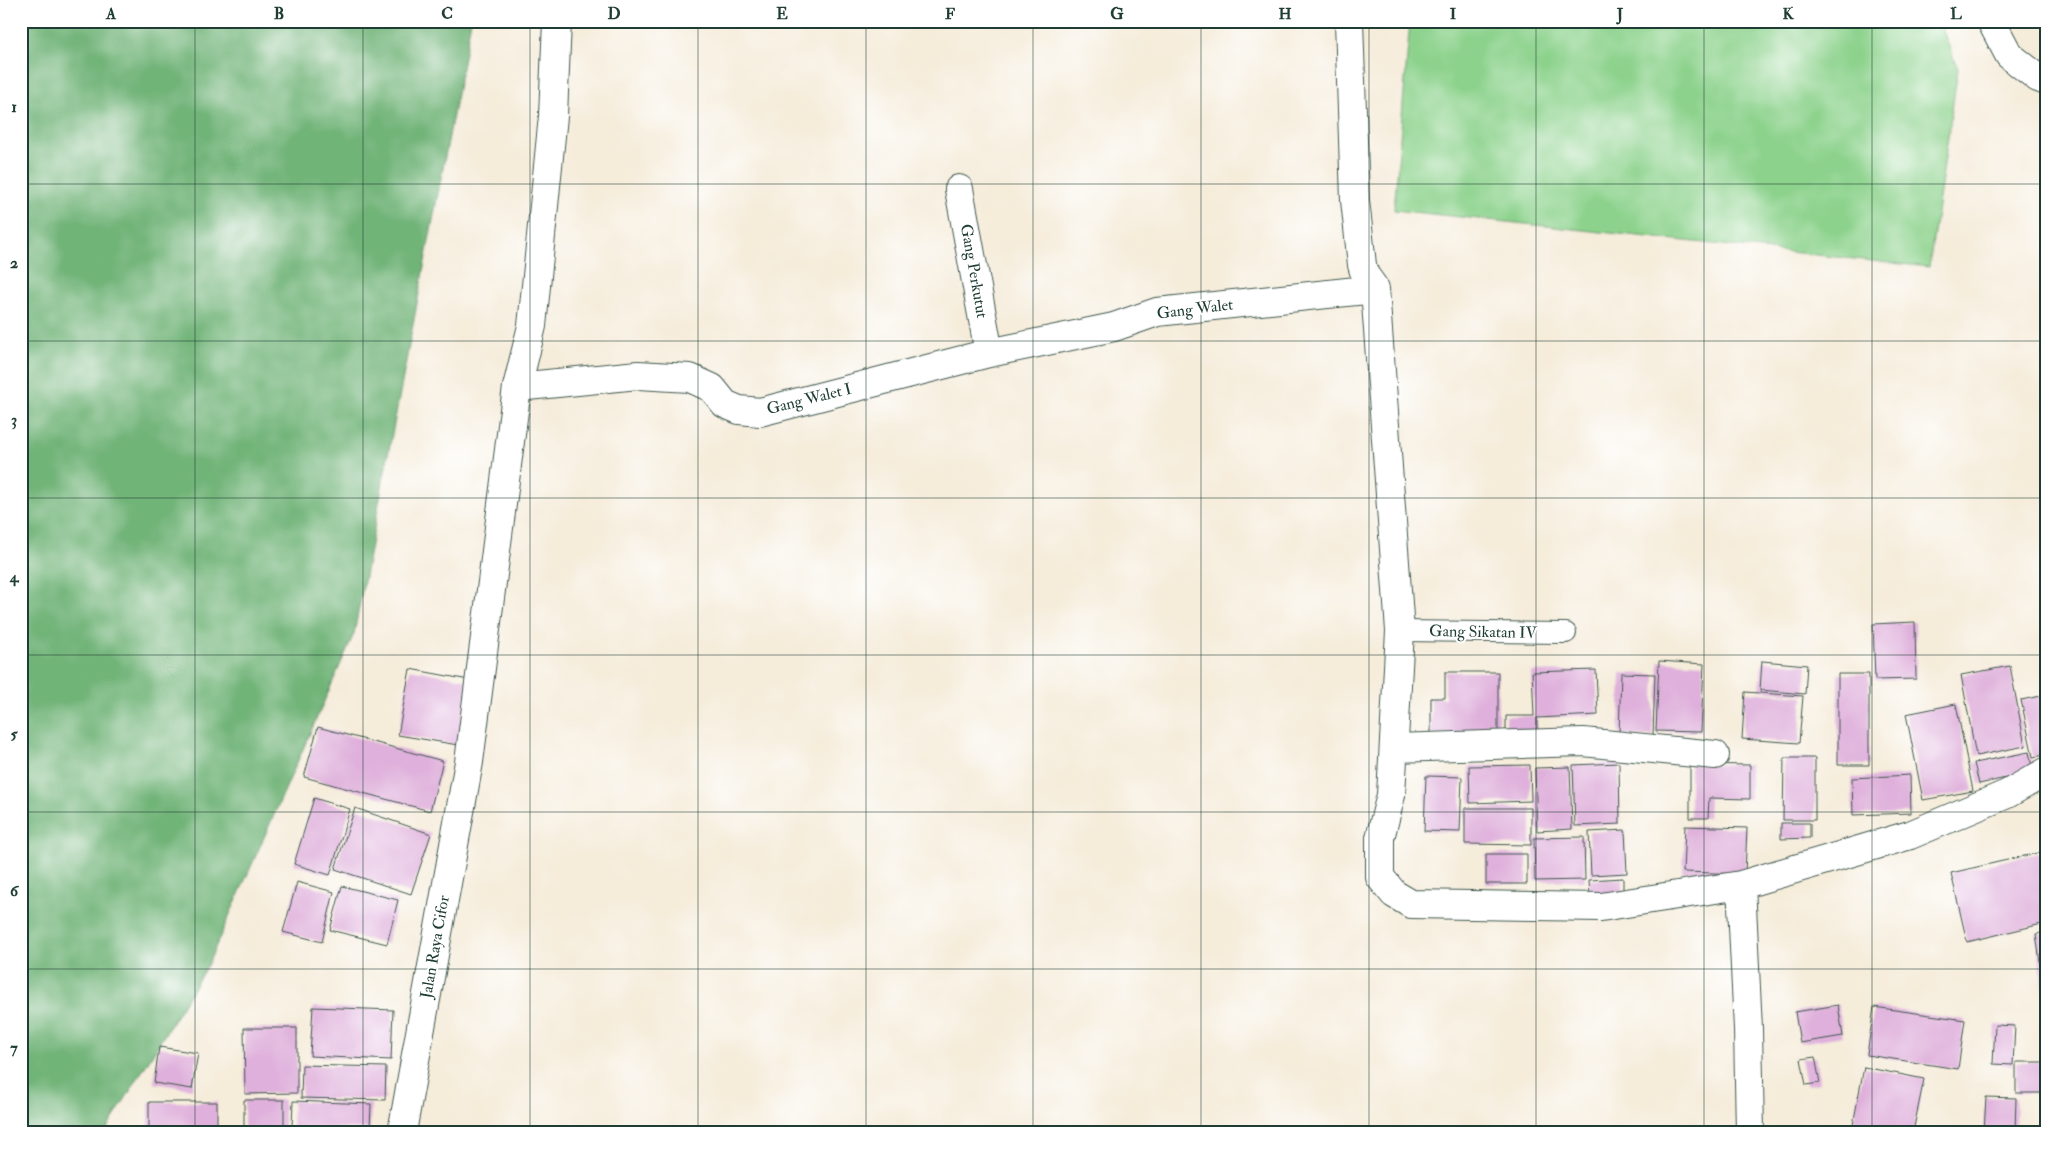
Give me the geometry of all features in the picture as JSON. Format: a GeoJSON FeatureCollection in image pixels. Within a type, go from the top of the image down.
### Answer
{"type":"FeatureCollection","features":[{"type":"Feature","properties":{"kind":"street","name":"Jalan Raya Cifor"},"geometry":{"type":"LineString","coordinates":[[402,1132],[469,762],[517,387],[532,326],[553,116],[557,21]]}},
{"type":"Feature","properties":{"kind":"street"},"geometry":{"type":"LineString","coordinates":[[1349,21],[1355,200],[1362,265],[1365,275],[1375,289],[1400,631],[1391,794],[1380,838],[1380,877],[1394,894],[1411,904],[1601,907],[1741,884],[1910,835],[2008,794],[2046,772]]}},
{"type":"Feature","properties":{"kind":"street"},"geometry":{"type":"LineString","coordinates":[[1991,21],[2009,55],[2038,78],[2046,81]]}},
{"type":"Feature","properties":{"kind":"street","name":"Gang Perkutut"},"geometry":{"type":"LineString","coordinates":[[959,189],[988,353]]}},
{"type":"Feature","properties":{"kind":"street","name":"Gang Walet"},"geometry":{"type":"LineString","coordinates":[[988,353],[1114,328],[1157,312],[1375,289]]}},
{"type":"Feature","properties":{"kind":"street","name":"Gang Walet I"},"geometry":{"type":"LineString","coordinates":[[517,387],[638,375],[690,378],[712,388],[725,404],[739,410],[760,412],[988,353]]}},
{"type":"Feature","properties":{"kind":"street"},"geometry":{"type":"LineString","coordinates":[[1395,748],[1583,742],[1715,754]]}},
{"type":"Feature","properties":{"kind":"street"},"geometry":{"type":"LineString","coordinates":[[1741,884],[1748,1029],[1750,1132]]}},
{"type":"Feature","properties":{"kind":"lane","name":"Gang Sikatan IV"},"geometry":{"type":"LineString","coordinates":[[1400,631],[1566,633]]}},
{"type":"Feature","properties":{"kind":"green space"},"geometry":{"type":"Polygon","coordinates":[[[21,21],[471,21],[354,634],[208,964],[105,1132],[21,1132],[21,21]]]}},
{"type":"Feature","properties":{"kind":"green space"},"geometry":{"type":"Polygon","coordinates":[[[1410,21],[1939,21],[1958,69],[1929,267],[1394,210],[1410,21]]]}},
{"type":"Feature","properties":{"kind":"building"},"geometry":{"type":"Polygon","coordinates":[[[1915,622],[1916,679],[1875,680],[1873,624],[1915,622]]]}},
{"type":"Feature","properties":{"kind":"building"},"geometry":{"type":"Polygon","coordinates":[[[1659,661],[1704,664],[1701,732],[1656,731],[1659,661]]]}},
{"type":"Feature","properties":{"kind":"building"},"geometry":{"type":"Polygon","coordinates":[[[1762,661],[1807,665],[1805,694],[1760,690],[1762,661]]]}},
{"type":"Feature","properties":{"kind":"building"},"geometry":{"type":"Polygon","coordinates":[[[2010,666],[2025,746],[1976,756],[1961,675],[2010,666]]]}},
{"type":"Feature","properties":{"kind":"building"},"geometry":{"type":"Polygon","coordinates":[[[410,669],[469,680],[458,745],[398,735],[410,669]]]}},
{"type":"Feature","properties":{"kind":"building"},"geometry":{"type":"Polygon","coordinates":[[[1596,670],[1598,715],[1537,718],[1537,733],[1506,734],[1506,716],[1534,716],[1532,672],[1596,670]]]}},
{"type":"Feature","properties":{"kind":"building"},"geometry":{"type":"Polygon","coordinates":[[[1445,672],[1498,672],[1498,734],[1431,734],[1431,698],[1445,698],[1445,672]]]}},
{"type":"Feature","properties":{"kind":"building"},"geometry":{"type":"Polygon","coordinates":[[[1621,673],[1655,674],[1653,736],[1619,735],[1621,673]]]}},
{"type":"Feature","properties":{"kind":"building"},"geometry":{"type":"Polygon","coordinates":[[[1838,674],[1869,674],[1869,765],[1838,765],[1838,674]]]}},
{"type":"Feature","properties":{"kind":"building"},"geometry":{"type":"Polygon","coordinates":[[[1745,692],[1803,696],[1799,743],[1742,739],[1745,692]]]}},
{"type":"Feature","properties":{"kind":"building"},"geometry":{"type":"Polygon","coordinates":[[[2046,695],[2046,755],[2033,757],[2021,700],[2046,695]]]}},
{"type":"Feature","properties":{"kind":"building"},"geometry":{"type":"Polygon","coordinates":[[[1956,704],[1973,791],[1923,800],[1906,714],[1956,704]]]}},
{"type":"Feature","properties":{"kind":"building"},"geometry":{"type":"Polygon","coordinates":[[[318,727],[443,761],[430,811],[304,777],[318,727]]]}},
{"type":"Feature","properties":{"kind":"building"},"geometry":{"type":"Polygon","coordinates":[[[2029,752],[2033,772],[1979,784],[1974,763],[2029,752]]]}},
{"type":"Feature","properties":{"kind":"building"},"geometry":{"type":"Polygon","coordinates":[[[1784,758],[1815,758],[1815,820],[1783,820],[1784,758]]]}},
{"type":"Feature","properties":{"kind":"building"},"geometry":{"type":"Polygon","coordinates":[[[1619,763],[1620,824],[1575,826],[1573,765],[1619,763]]]}},
{"type":"Feature","properties":{"kind":"building"},"geometry":{"type":"Polygon","coordinates":[[[1690,764],[1750,765],[1750,799],[1709,798],[1708,818],[1690,818],[1690,764]]]}},
{"type":"Feature","properties":{"kind":"building"},"geometry":{"type":"Polygon","coordinates":[[[1530,765],[1531,801],[1470,803],[1469,766],[1530,765]]]}},
{"type":"Feature","properties":{"kind":"building"},"geometry":{"type":"Polygon","coordinates":[[[1570,767],[1572,829],[1537,831],[1535,768],[1570,767]]]}},
{"type":"Feature","properties":{"kind":"building"},"geometry":{"type":"Polygon","coordinates":[[[1910,775],[1911,813],[1853,815],[1852,778],[1910,775]]]}},
{"type":"Feature","properties":{"kind":"building"},"geometry":{"type":"Polygon","coordinates":[[[1426,776],[1462,777],[1460,832],[1424,831],[1426,776]]]}},
{"type":"Feature","properties":{"kind":"building"},"geometry":{"type":"Polygon","coordinates":[[[314,798],[350,809],[330,875],[294,864],[314,798]]]}},
{"type":"Feature","properties":{"kind":"building"},"geometry":{"type":"Polygon","coordinates":[[[355,808],[431,834],[411,894],[335,869],[355,808]]]}},
{"type":"Feature","properties":{"kind":"building"},"geometry":{"type":"Polygon","coordinates":[[[1465,808],[1531,808],[1531,845],[1465,844],[1465,808]]]}},
{"type":"Feature","properties":{"kind":"building"},"geometry":{"type":"Polygon","coordinates":[[[1781,823],[1810,823],[1810,838],[1781,839],[1781,823]]]}},
{"type":"Feature","properties":{"kind":"building"},"geometry":{"type":"Polygon","coordinates":[[[1685,826],[1747,828],[1745,874],[1683,872],[1685,826]]]}},
{"type":"Feature","properties":{"kind":"building"},"geometry":{"type":"Polygon","coordinates":[[[1625,830],[1627,873],[1591,875],[1589,832],[1625,830]]]}},
{"type":"Feature","properties":{"kind":"building"},"geometry":{"type":"Polygon","coordinates":[[[1584,837],[1585,880],[1535,881],[1534,838],[1584,837]]]}},
{"type":"Feature","properties":{"kind":"building"},"geometry":{"type":"Polygon","coordinates":[[[2046,851],[2046,923],[1967,942],[1951,873],[2046,851]]]}},
{"type":"Feature","properties":{"kind":"building"},"geometry":{"type":"Polygon","coordinates":[[[1486,854],[1527,854],[1527,884],[1486,884],[1486,854]]]}},
{"type":"Feature","properties":{"kind":"building"},"geometry":{"type":"Polygon","coordinates":[[[1623,878],[1623,895],[1590,897],[1589,880],[1623,878]]]}},
{"type":"Feature","properties":{"kind":"building"},"geometry":{"type":"Polygon","coordinates":[[[297,882],[334,892],[322,942],[283,932],[297,882]]]}},
{"type":"Feature","properties":{"kind":"building"},"geometry":{"type":"Polygon","coordinates":[[[342,886],[398,900],[387,944],[330,930],[342,886]]]}},
{"type":"Feature","properties":{"kind":"building"},"geometry":{"type":"Polygon","coordinates":[[[2046,932],[2046,997],[2045,997],[2036,934],[2046,932]]]}},
{"type":"Feature","properties":{"kind":"building"},"geometry":{"type":"Polygon","coordinates":[[[1838,1005],[1843,1036],[1800,1043],[1795,1012],[1838,1005]]]}},
{"type":"Feature","properties":{"kind":"building"},"geometry":{"type":"Polygon","coordinates":[[[313,1007],[393,1010],[391,1060],[310,1056],[313,1007]]]}},
{"type":"Feature","properties":{"kind":"building"},"geometry":{"type":"Polygon","coordinates":[[[1874,1007],[1965,1020],[1958,1069],[1867,1055],[1874,1007]]]}},
{"type":"Feature","properties":{"kind":"building"},"geometry":{"type":"Polygon","coordinates":[[[1995,1025],[2015,1026],[2013,1065],[1993,1064],[1995,1025]]]}},
{"type":"Feature","properties":{"kind":"building"},"geometry":{"type":"Polygon","coordinates":[[[244,1028],[297,1028],[297,1093],[245,1094],[244,1028]]]}},
{"type":"Feature","properties":{"kind":"building"},"geometry":{"type":"Polygon","coordinates":[[[159,1047],[198,1053],[192,1089],[154,1083],[159,1047]]]}},
{"type":"Feature","properties":{"kind":"building"},"geometry":{"type":"Polygon","coordinates":[[[1815,1057],[1820,1083],[1806,1085],[1801,1059],[1815,1057]]]}},
{"type":"Feature","properties":{"kind":"building"},"geometry":{"type":"Polygon","coordinates":[[[2016,1062],[2046,1062],[2046,1093],[2016,1093],[2016,1062]]]}},
{"type":"Feature","properties":{"kind":"building"},"geometry":{"type":"Polygon","coordinates":[[[302,1065],[386,1067],[385,1100],[301,1098],[302,1065]]]}},
{"type":"Feature","properties":{"kind":"building"},"geometry":{"type":"Polygon","coordinates":[[[1864,1067],[1924,1079],[1913,1132],[1863,1132],[1852,1130],[1864,1067]]]}},
{"type":"Feature","properties":{"kind":"building"},"geometry":{"type":"Polygon","coordinates":[[[1986,1097],[2016,1098],[2015,1132],[1984,1132],[1986,1097]]]}},
{"type":"Feature","properties":{"kind":"building"},"geometry":{"type":"Polygon","coordinates":[[[244,1100],[284,1100],[284,1132],[244,1132],[244,1100]]]}},
{"type":"Feature","properties":{"kind":"building"},"geometry":{"type":"Polygon","coordinates":[[[293,1101],[371,1104],[370,1129],[292,1127],[293,1101]]]}},
{"type":"Feature","properties":{"kind":"building"},"geometry":{"type":"Polygon","coordinates":[[[149,1102],[217,1102],[217,1132],[149,1132],[149,1102]]]}}]}
